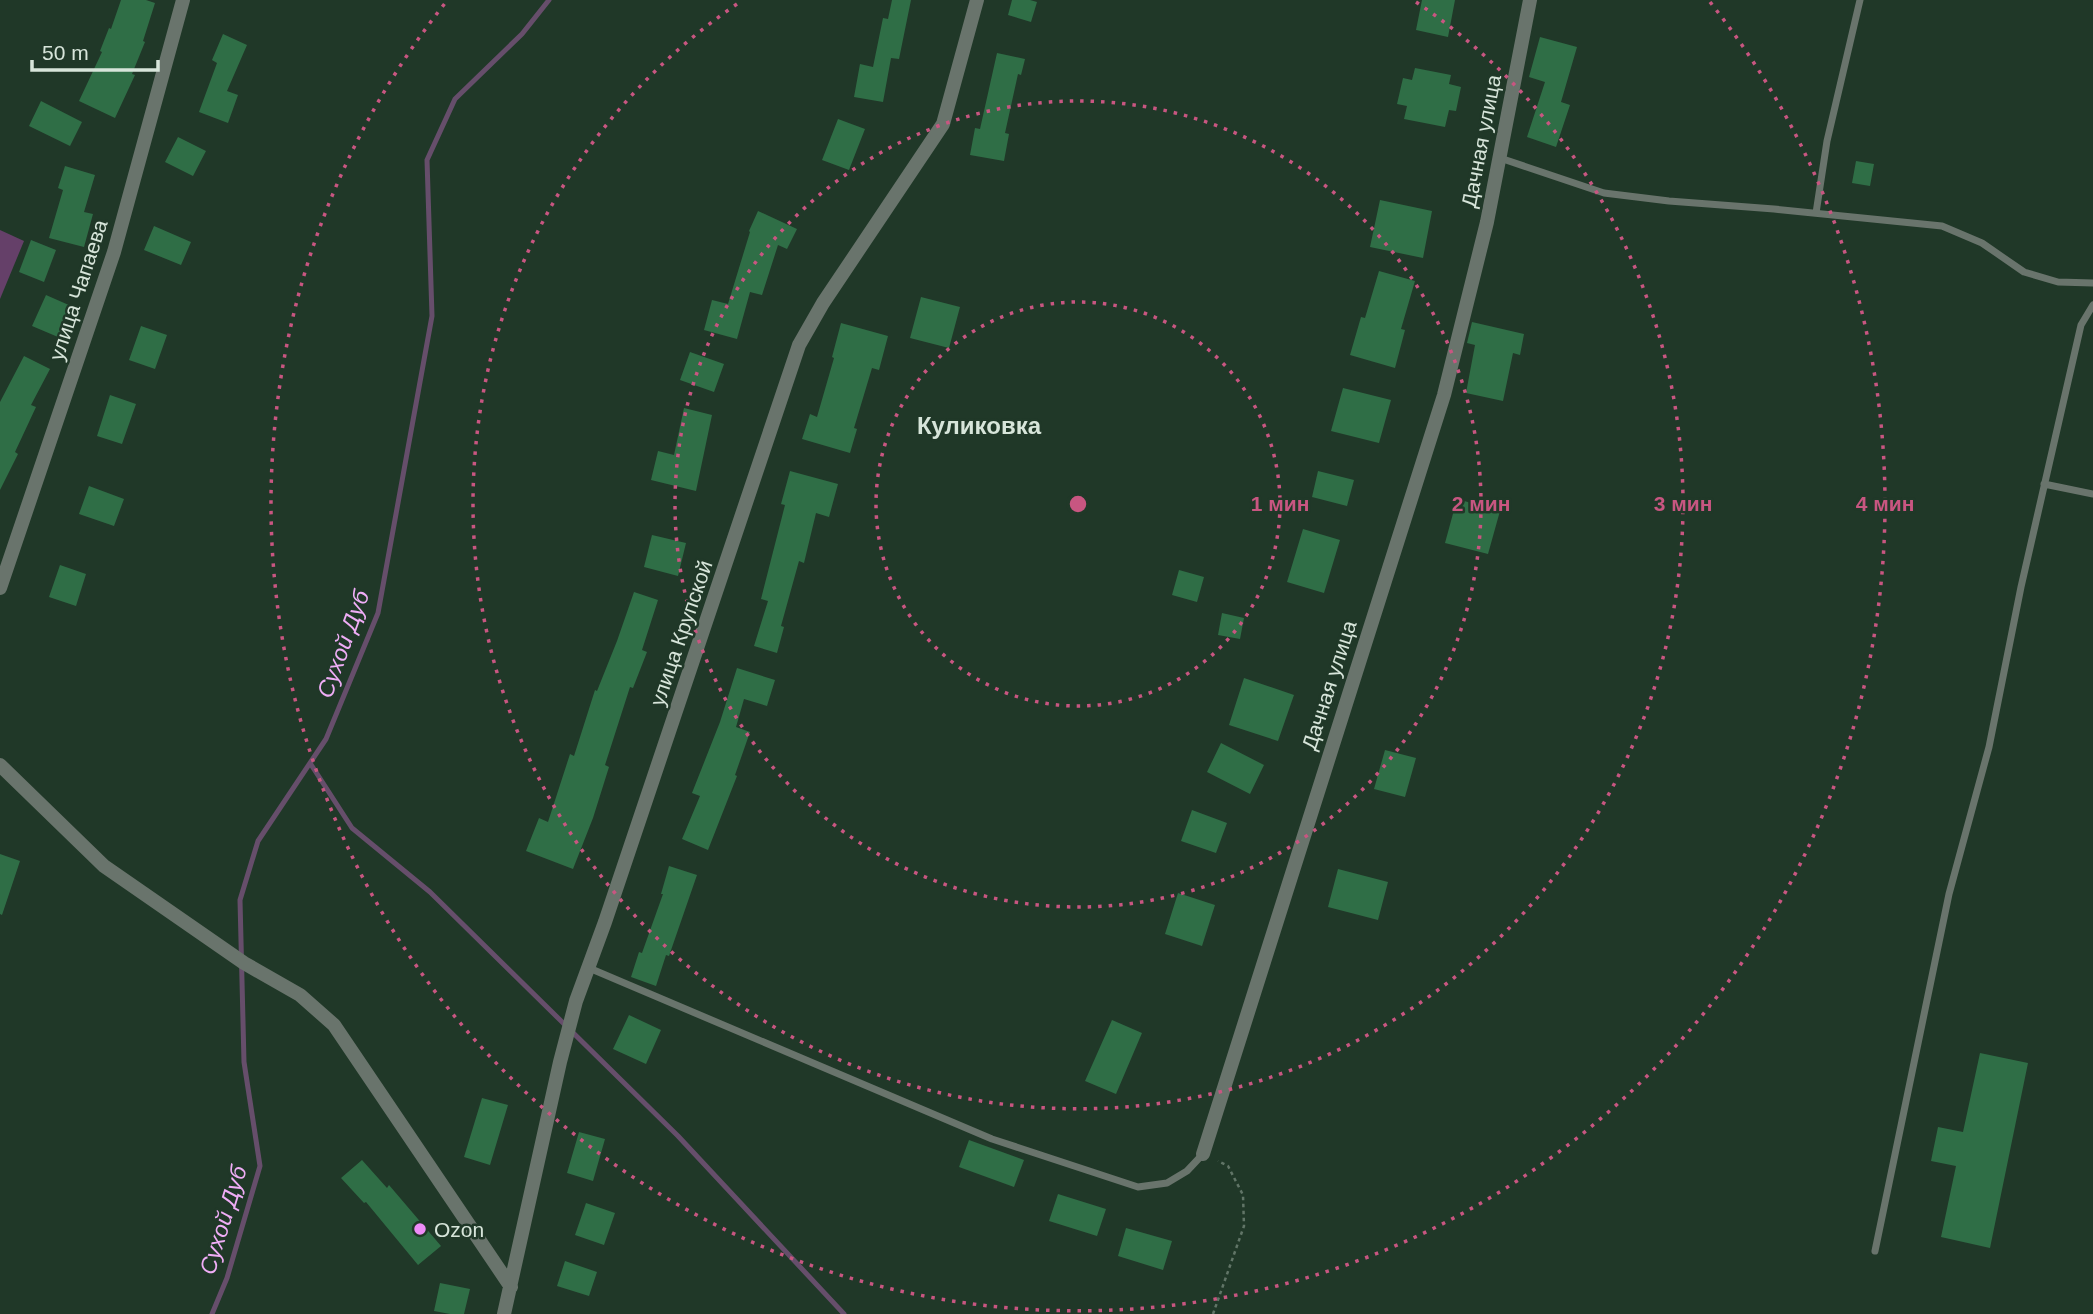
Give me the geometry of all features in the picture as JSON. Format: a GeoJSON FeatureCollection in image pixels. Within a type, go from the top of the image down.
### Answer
{"type":"FeatureCollection","features":[{"type":"Feature","properties":{"kind":"street","name":"улица Чапаева"},"geometry":{"type":"LineString","coordinates":[[0,588],[114,252],[183,0]]}},
{"type":"Feature","properties":{"kind":"street","name":"улица Крупской"},"geometry":{"type":"LineString","coordinates":[[504,1314],[576,1001],[799,345],[823,303],[943,124],[977,0]]}},
{"type":"Feature","properties":{"kind":"street","name":"Дачная улица"},"geometry":{"type":"LineString","coordinates":[[1203,1154],[1444,395],[1487,222],[1530,0]]}},
{"type":"Feature","properties":{"kind":"street"},"geometry":{"type":"LineString","coordinates":[[0,765],[104,866],[244,963],[300,995],[334,1026],[511,1287]]}},
{"type":"Feature","properties":{"kind":"lane"},"geometry":{"type":"LineString","coordinates":[[1816,213],[1827,141],[1860,0]]}},
{"type":"Feature","properties":{"kind":"lane"},"geometry":{"type":"LineString","coordinates":[[1500,158],[1604,193],[1942,226],[1982,243],[2024,272],[2058,282],[2093,283]]}},
{"type":"Feature","properties":{"kind":"lane"},"geometry":{"type":"LineString","coordinates":[[1875,1251],[1949,894],[1989,747],[2021,586],[2081,325],[2093,305]]}},
{"type":"Feature","properties":{"kind":"lane"},"geometry":{"type":"LineString","coordinates":[[2044,484],[2093,494]]}},
{"type":"Feature","properties":{"kind":"lane"},"geometry":{"type":"LineString","coordinates":[[588,968],[992,1139],[1138,1187],[1167,1183],[1187,1171],[1203,1154]]}},
{"type":"Feature","properties":{"kind":"path"},"geometry":{"type":"LineString","coordinates":[[1203,1154],[1227,1166],[1242,1195],[1244,1226],[1213,1314]]}},
{"type":"Feature","properties":{"kind":"shaded area"},"geometry":{"type":"Polygon","coordinates":[[[0,230],[24,241],[0,299],[0,230]]]}},
{"type":"Feature","properties":{"kind":"building"},"geometry":{"type":"Polygon","coordinates":[[[121,0],[146,0],[155,3],[143,41],[145,42],[132,74],[135,75],[115,118],[79,101],[102,52],[100,51],[121,0]]]}},
{"type":"Feature","properties":{"kind":"building"},"geometry":{"type":"Polygon","coordinates":[[[892,0],[911,0],[899,59],[891,58],[883,102],[854,97],[860,64],[873,67],[883,18],[888,19],[892,0]]]}},
{"type":"Feature","properties":{"kind":"building"},"geometry":{"type":"Polygon","coordinates":[[[1012,0],[1037,2],[1031,22],[1008,15],[1012,0]]]}},
{"type":"Feature","properties":{"kind":"building"},"geometry":{"type":"Polygon","coordinates":[[[1422,0],[1455,0],[1448,37],[1416,30],[1422,0]]]}},
{"type":"Feature","properties":{"kind":"building"},"geometry":{"type":"Polygon","coordinates":[[[223,34],[247,45],[227,91],[238,95],[228,123],[199,112],[217,63],[212,60],[223,34]]]}},
{"type":"Feature","properties":{"kind":"building"},"geometry":{"type":"Polygon","coordinates":[[[1540,37],[1577,47],[1561,102],[1570,105],[1556,147],[1527,137],[1545,82],[1529,77],[1540,37]]]}},
{"type":"Feature","properties":{"kind":"building"},"geometry":{"type":"Polygon","coordinates":[[[997,53],[1025,59],[1021,75],[1018,74],[1005,133],[1009,134],[1004,161],[970,155],[975,128],[980,129],[997,53]]]}},
{"type":"Feature","properties":{"kind":"building"},"geometry":{"type":"Polygon","coordinates":[[[1415,68],[1451,75],[1449,84],[1461,87],[1456,111],[1449,110],[1445,127],[1404,119],[1407,106],[1397,104],[1403,78],[1412,80],[1415,68]]]}},
{"type":"Feature","properties":{"kind":"building"},"geometry":{"type":"Polygon","coordinates":[[[41,101],[82,122],[70,146],[29,126],[41,101]]]}},
{"type":"Feature","properties":{"kind":"building"},"geometry":{"type":"Polygon","coordinates":[[[838,119],[865,129],[849,170],[822,160],[838,119]]]}},
{"type":"Feature","properties":{"kind":"building"},"geometry":{"type":"Polygon","coordinates":[[[178,137],[206,151],[193,176],[165,162],[178,137]]]}},
{"type":"Feature","properties":{"kind":"building"},"geometry":{"type":"Polygon","coordinates":[[[1856,161],[1874,164],[1870,186],[1852,183],[1856,161]]]}},
{"type":"Feature","properties":{"kind":"building"},"geometry":{"type":"Polygon","coordinates":[[[65,166],[95,175],[84,212],[93,214],[84,247],[49,238],[63,190],[58,188],[65,166]]]}},
{"type":"Feature","properties":{"kind":"building"},"geometry":{"type":"Polygon","coordinates":[[[1380,200],[1432,211],[1423,258],[1370,247],[1380,200]]]}},
{"type":"Feature","properties":{"kind":"building"},"geometry":{"type":"Polygon","coordinates":[[[758,211],[797,229],[787,249],[778,245],[762,295],[750,292],[737,339],[704,330],[712,300],[728,304],[749,231],[758,211]]]}},
{"type":"Feature","properties":{"kind":"building"},"geometry":{"type":"Polygon","coordinates":[[[154,226],[191,242],[181,265],[144,250],[154,226]]]}},
{"type":"Feature","properties":{"kind":"building"},"geometry":{"type":"Polygon","coordinates":[[[31,240],[56,250],[44,282],[19,272],[31,240]]]}},
{"type":"Feature","properties":{"kind":"building"},"geometry":{"type":"Polygon","coordinates":[[[1379,271],[1415,281],[1401,329],[1405,330],[1395,368],[1350,355],[1361,317],[1365,318],[1379,271]]]}},
{"type":"Feature","properties":{"kind":"building"},"geometry":{"type":"Polygon","coordinates":[[[46,295],[71,306],[58,337],[32,326],[46,295]]]}},
{"type":"Feature","properties":{"kind":"building"},"geometry":{"type":"Polygon","coordinates":[[[921,297],[960,307],[949,348],[910,338],[921,297]]]}},
{"type":"Feature","properties":{"kind":"building"},"geometry":{"type":"Polygon","coordinates":[[[1472,322],[1524,334],[1520,355],[1513,353],[1503,401],[1466,393],[1475,345],[1467,343],[1472,322]]]}},
{"type":"Feature","properties":{"kind":"building"},"geometry":{"type":"Polygon","coordinates":[[[841,323],[888,336],[879,370],[872,368],[854,428],[857,429],[850,453],[802,439],[810,414],[817,417],[841,323]]]}},
{"type":"Feature","properties":{"kind":"building"},"geometry":{"type":"Polygon","coordinates":[[[141,326],[167,335],[155,369],[129,360],[141,326]]]}},
{"type":"Feature","properties":{"kind":"building"},"geometry":{"type":"Polygon","coordinates":[[[690,352],[724,364],[714,392],[680,380],[690,352]]]}},
{"type":"Feature","properties":{"kind":"building"},"geometry":{"type":"Polygon","coordinates":[[[24,356],[50,369],[31,405],[36,407],[15,452],[18,454],[0,490],[0,402],[24,356]]]}},
{"type":"Feature","properties":{"kind":"building"},"geometry":{"type":"Polygon","coordinates":[[[1343,388],[1391,400],[1379,443],[1331,431],[1343,388]]]}},
{"type":"Feature","properties":{"kind":"building"},"geometry":{"type":"Polygon","coordinates":[[[110,395],[136,404],[122,444],[97,436],[110,395]]]}},
{"type":"Feature","properties":{"kind":"building"},"geometry":{"type":"Polygon","coordinates":[[[684,408],[712,415],[696,491],[651,480],[658,451],[674,455],[684,408]]]}},
{"type":"Feature","properties":{"kind":"building"},"geometry":{"type":"Polygon","coordinates":[[[790,471],[838,484],[829,517],[816,513],[804,563],[799,561],[781,626],[784,627],[777,653],[754,646],[768,601],[761,599],[785,505],[781,504],[790,471]]]}},
{"type":"Feature","properties":{"kind":"building"},"geometry":{"type":"Polygon","coordinates":[[[1318,471],[1354,480],[1347,506],[1312,497],[1318,471]]]}},
{"type":"Feature","properties":{"kind":"building"},"geometry":{"type":"Polygon","coordinates":[[[89,486],[124,499],[114,526],[79,514],[89,486]]]}},
{"type":"Feature","properties":{"kind":"building"},"geometry":{"type":"Polygon","coordinates":[[[1457,499],[1500,511],[1488,554],[1445,543],[1457,499]]]}},
{"type":"Feature","properties":{"kind":"building"},"geometry":{"type":"Polygon","coordinates":[[[1303,529],[1340,540],[1324,593],[1287,582],[1303,529]]]}},
{"type":"Feature","properties":{"kind":"building"},"geometry":{"type":"Polygon","coordinates":[[[652,535],[686,543],[678,576],[644,567],[652,535]]]}},
{"type":"Feature","properties":{"kind":"building"},"geometry":{"type":"Polygon","coordinates":[[[60,565],[86,574],[76,606],[49,597],[60,565]]]}},
{"type":"Feature","properties":{"kind":"building"},"geometry":{"type":"Polygon","coordinates":[[[1179,570],[1204,577],[1197,602],[1172,595],[1179,570]]]}},
{"type":"Feature","properties":{"kind":"building"},"geometry":{"type":"Polygon","coordinates":[[[634,592],[658,600],[642,650],[647,652],[633,688],[630,687],[605,765],[609,767],[573,869],[526,851],[539,818],[548,822],[570,754],[574,756],[595,690],[597,691],[617,641],[634,592]]]}},
{"type":"Feature","properties":{"kind":"building"},"geometry":{"type":"Polygon","coordinates":[[[1222,613],[1244,618],[1240,639],[1218,635],[1222,613]]]}},
{"type":"Feature","properties":{"kind":"building"},"geometry":{"type":"Polygon","coordinates":[[[737,668],[775,680],[767,706],[744,699],[736,727],[750,732],[735,775],[737,776],[708,850],[682,839],[700,796],[692,793],[720,722],[737,668]]]}},
{"type":"Feature","properties":{"kind":"building"},"geometry":{"type":"Polygon","coordinates":[[[1244,678],[1294,695],[1278,741],[1229,725],[1244,678]]]}},
{"type":"Feature","properties":{"kind":"building"},"geometry":{"type":"Polygon","coordinates":[[[1221,743],[1264,765],[1250,794],[1207,772],[1221,743]]]}},
{"type":"Feature","properties":{"kind":"building"},"geometry":{"type":"Polygon","coordinates":[[[1385,750],[1416,758],[1405,797],[1374,789],[1385,750]]]}},
{"type":"Feature","properties":{"kind":"building"},"geometry":{"type":"Polygon","coordinates":[[[1192,810],[1227,823],[1216,853],[1181,841],[1192,810]]]}},
{"type":"Feature","properties":{"kind":"building"},"geometry":{"type":"Polygon","coordinates":[[[0,854],[20,861],[2,915],[0,914],[0,854]]]}},
{"type":"Feature","properties":{"kind":"building"},"geometry":{"type":"Polygon","coordinates":[[[669,866],[697,875],[656,986],[631,977],[663,894],[669,866]]]}},
{"type":"Feature","properties":{"kind":"building"},"geometry":{"type":"Polygon","coordinates":[[[1338,869],[1388,882],[1378,920],[1328,907],[1338,869]]]}},
{"type":"Feature","properties":{"kind":"building"},"geometry":{"type":"Polygon","coordinates":[[[1178,893],[1215,905],[1202,946],[1165,934],[1178,893]]]}},
{"type":"Feature","properties":{"kind":"building"},"geometry":{"type":"Polygon","coordinates":[[[629,1015],[661,1030],[646,1064],[613,1049],[629,1015]]]}},
{"type":"Feature","properties":{"kind":"building"},"geometry":{"type":"Polygon","coordinates":[[[1112,1020],[1142,1033],[1116,1094],[1085,1081],[1112,1020]]]}},
{"type":"Feature","properties":{"kind":"building"},"geometry":{"type":"Polygon","coordinates":[[[1980,1053],[2028,1063],[1990,1248],[1941,1237],[1956,1166],[1931,1161],[1938,1127],[1963,1132],[1980,1053]]]}},
{"type":"Feature","properties":{"kind":"building"},"geometry":{"type":"Polygon","coordinates":[[[482,1098],[508,1105],[490,1165],[464,1157],[482,1098]]]}},
{"type":"Feature","properties":{"kind":"building"},"geometry":{"type":"Polygon","coordinates":[[[579,1132],[605,1139],[593,1181],[567,1173],[579,1132]]]}},
{"type":"Feature","properties":{"kind":"building"},"geometry":{"type":"Polygon","coordinates":[[[969,1140],[1024,1160],[1014,1187],[959,1167],[969,1140]]]}},
{"type":"Feature","properties":{"kind":"building"},"geometry":{"type":"Polygon","coordinates":[[[362,1160],[387,1188],[389,1185],[441,1246],[418,1265],[366,1202],[364,1203],[341,1178],[362,1160]]]}},
{"type":"Feature","properties":{"kind":"building"},"geometry":{"type":"Polygon","coordinates":[[[1058,1194],[1106,1209],[1097,1236],[1049,1221],[1058,1194]]]}},
{"type":"Feature","properties":{"kind":"building"},"geometry":{"type":"Polygon","coordinates":[[[586,1203],[615,1213],[604,1245],[575,1235],[586,1203]]]}},
{"type":"Feature","properties":{"kind":"building"},"geometry":{"type":"Polygon","coordinates":[[[1126,1228],[1172,1241],[1163,1270],[1118,1256],[1126,1228]]]}},
{"type":"Feature","properties":{"kind":"building"},"geometry":{"type":"Polygon","coordinates":[[[565,1261],[597,1272],[589,1296],[557,1286],[565,1261]]]}},
{"type":"Feature","properties":{"kind":"building"},"geometry":{"type":"Polygon","coordinates":[[[440,1283],[470,1289],[464,1314],[434,1311],[440,1283]]]}},
{"type":"Feature","properties":{"kind":"waterway","name":"Сухой Дуб"},"geometry":{"type":"LineString","coordinates":[[212,1314],[227,1278],[260,1166],[244,1062],[240,900],[258,841],[326,739],[378,613],[432,316],[427,160],[455,99],[522,34],[549,0]]}},
{"type":"Feature","properties":{"kind":"waterway"},"geometry":{"type":"LineString","coordinates":[[310,763],[352,828],[430,892],[678,1136],[844,1314]]}},
{"type":"Feature","properties":{"kind":"place","name":"Ozon"},"geometry":{"type":"Point","coordinates":[420,1229]}},
{"type":"Feature","properties":{"kind":"district","name":"Куликовка"},"geometry":{"type":"Point","coordinates":[979,425]}}]}
